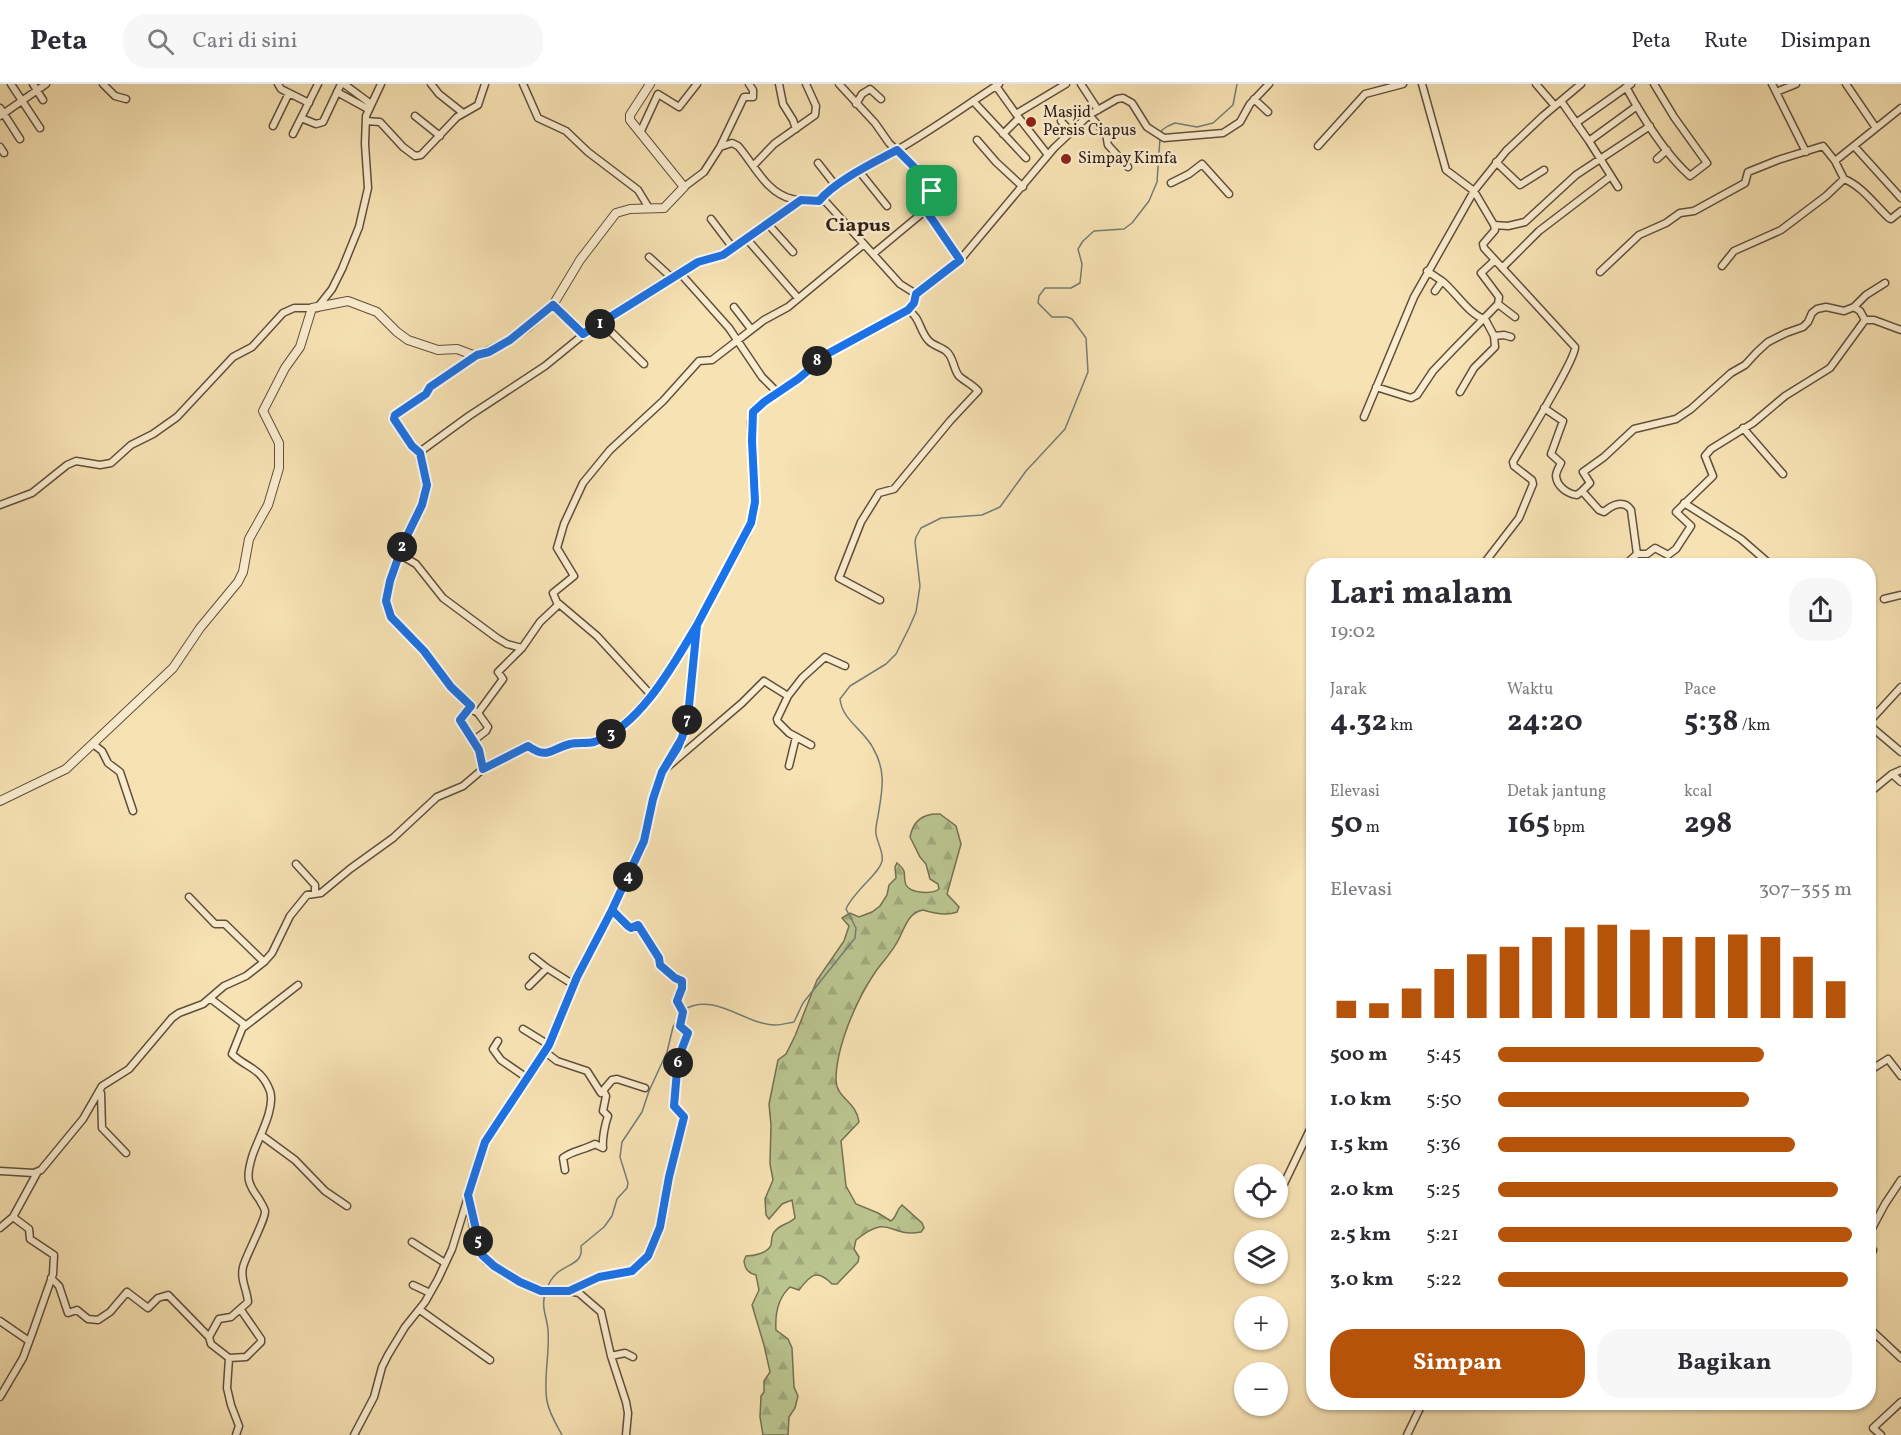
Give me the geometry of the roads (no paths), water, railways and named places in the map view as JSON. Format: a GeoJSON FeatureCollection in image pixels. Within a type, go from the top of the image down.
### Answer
{"type":"FeatureCollection","features":[{"type":"Feature","properties":{"kind":"street"},"geometry":{"type":"LineString","coordinates":[[10,84],[40,128]]}},
{"type":"Feature","properties":{"kind":"street"},"geometry":{"type":"LineString","coordinates":[[33,84],[42,100]]}},
{"type":"Feature","properties":{"kind":"street"},"geometry":{"type":"LineString","coordinates":[[20,139],[1,112],[46,84]]}},
{"type":"Feature","properties":{"kind":"street"},"geometry":{"type":"LineString","coordinates":[[103,84],[115,96],[126,99]]}},
{"type":"Feature","properties":{"kind":"street"},"geometry":{"type":"LineString","coordinates":[[278,84],[281,89],[309,103]]}},
{"type":"Feature","properties":{"kind":"street"},"geometry":{"type":"LineString","coordinates":[[293,134],[318,84]]}},
{"type":"Feature","properties":{"kind":"street"},"geometry":{"type":"LineString","coordinates":[[301,118],[316,124],[323,122],[343,84],[369,107]]}},
{"type":"Feature","properties":{"kind":"street"},"geometry":{"type":"LineString","coordinates":[[0,801],[66,769],[93,744],[173,668],[200,628],[242,576],[249,539],[268,505],[279,468],[279,443],[263,411],[285,368],[300,347],[314,308],[339,275],[359,227],[368,188],[366,121],[369,107],[381,84]]}},
{"type":"Feature","properties":{"kind":"street"},"geometry":{"type":"LineString","coordinates":[[431,84],[439,94],[463,113]]}},
{"type":"Feature","properties":{"kind":"street"},"geometry":{"type":"LineString","coordinates":[[366,121],[380,122],[403,147],[416,156],[423,153],[463,113],[476,108],[485,84]]}},
{"type":"Feature","properties":{"kind":"street"},"geometry":{"type":"LineString","coordinates":[[522,84],[538,118],[566,131],[588,152],[638,190],[649,208]]}},
{"type":"Feature","properties":{"kind":"street"},"geometry":{"type":"LineString","coordinates":[[650,84],[629,118],[684,187]]}},
{"type":"Feature","properties":{"kind":"street"},"geometry":{"type":"LineString","coordinates":[[640,133],[658,94],[679,107],[697,84]]}},
{"type":"Feature","properties":{"kind":"street"},"geometry":{"type":"LineString","coordinates":[[483,769],[479,750],[460,720],[471,706],[451,687],[424,651],[391,617],[386,601],[399,554],[422,505],[427,485],[420,453],[412,446],[394,419],[395,415],[426,394],[430,387],[477,355],[489,352],[510,340],[553,305],[580,260],[611,218],[622,210],[664,208],[684,187],[704,172],[720,147],[744,97],[753,97],[753,90],[749,84]]}},
{"type":"Feature","properties":{"kind":"street"},"geometry":{"type":"LineString","coordinates":[[779,84],[783,104],[796,129]]}},
{"type":"Feature","properties":{"kind":"street"},"geometry":{"type":"LineString","coordinates":[[753,166],[774,144],[813,118],[817,111],[816,106],[806,84]]}},
{"type":"Feature","properties":{"kind":"street"},"geometry":{"type":"LineString","coordinates":[[839,84],[875,123],[889,143],[933,187],[922,203],[960,260]]}},
{"type":"Feature","properties":{"kind":"street"},"geometry":{"type":"LineString","coordinates":[[1003,134],[1018,116],[1066,84]]}},
{"type":"Feature","properties":{"kind":"street"},"geometry":{"type":"LineString","coordinates":[[1081,84],[1098,110]]}},
{"type":"Feature","properties":{"kind":"street"},"geometry":{"type":"LineString","coordinates":[[0,1228],[3,1220],[13,1217],[37,1173],[42,1170],[83,1119],[106,1083],[129,1069],[172,1018],[203,1004],[228,983],[246,976],[264,962],[272,953],[290,916],[308,894],[321,893],[393,838],[433,800],[463,786],[483,769],[528,746],[542,753],[569,744],[594,741],[620,728],[651,695],[668,675],[751,523],[755,502],[753,412],[757,407],[798,379],[829,353],[908,310],[914,303],[916,294],[960,260],[1070,131],[1098,110],[1123,98],[1132,103],[1142,121],[1151,130],[1164,138],[1224,133],[1240,122],[1254,99],[1269,84]]}},
{"type":"Feature","properties":{"kind":"street"},"geometry":{"type":"LineString","coordinates":[[1318,146],[1365,94],[1373,90],[1403,84]]}},
{"type":"Feature","properties":{"kind":"street"},"geometry":{"type":"LineString","coordinates":[[1422,84],[1446,170],[1474,191],[1494,225],[1493,234],[1483,246],[1575,347],[1576,352],[1513,462],[1514,466],[1532,480],[1533,486],[1519,518],[1488,558]]}},
{"type":"Feature","properties":{"kind":"street"},"geometry":{"type":"LineString","coordinates":[[1536,84],[1576,123],[1590,141],[1618,187]]}},
{"type":"Feature","properties":{"kind":"street"},"geometry":{"type":"LineString","coordinates":[[1364,417],[1414,297],[1474,191],[1496,162],[1532,126],[1581,84]]}},
{"type":"Feature","properties":{"kind":"street"},"geometry":{"type":"LineString","coordinates":[[1576,123],[1629,86],[1637,106],[1650,126],[1690,176],[1707,164],[1654,84]]}},
{"type":"Feature","properties":{"kind":"street"},"geometry":{"type":"LineString","coordinates":[[1772,84],[1806,152]]}},
{"type":"Feature","properties":{"kind":"street"},"geometry":{"type":"LineString","coordinates":[[1776,92],[1796,84]]}},
{"type":"Feature","properties":{"kind":"street"},"geometry":{"type":"LineString","coordinates":[[1846,84],[1876,128]]}},
{"type":"Feature","properties":{"kind":"street"},"geometry":{"type":"LineString","coordinates":[[819,201],[825,194],[859,171],[897,150],[997,85],[1048,155]]}},
{"type":"Feature","properties":{"kind":"street"},"geometry":{"type":"LineString","coordinates":[[856,104],[862,94],[870,89],[881,99]]}},
{"type":"Feature","properties":{"kind":"street"},"geometry":{"type":"LineString","coordinates":[[337,92],[369,107]]}},
{"type":"Feature","properties":{"kind":"street"},"geometry":{"type":"LineString","coordinates":[[273,126],[290,93]]}},
{"type":"Feature","properties":{"kind":"street"},"geometry":{"type":"LineString","coordinates":[[1254,99],[1268,112]]}},
{"type":"Feature","properties":{"kind":"street"},"geometry":{"type":"LineString","coordinates":[[973,101],[1026,158]]}},
{"type":"Feature","properties":{"kind":"street"},"geometry":{"type":"LineString","coordinates":[[1590,141],[1637,106]]}},
{"type":"Feature","properties":{"kind":"street"},"geometry":{"type":"LineString","coordinates":[[1835,161],[1901,108]]}},
{"type":"Feature","properties":{"kind":"street"},"geometry":{"type":"LineString","coordinates":[[415,116],[440,136]]}},
{"type":"Feature","properties":{"kind":"street"},"geometry":{"type":"LineString","coordinates":[[1089,116],[1107,136],[1109,146],[1128,167]]}},
{"type":"Feature","properties":{"kind":"street"},"geometry":{"type":"LineString","coordinates":[[1061,121],[1070,131]]}},
{"type":"Feature","properties":{"kind":"street"},"geometry":{"type":"LineString","coordinates":[[1526,121],[1532,126]]}},
{"type":"Feature","properties":{"kind":"street"},"geometry":{"type":"LineString","coordinates":[[1494,225],[1508,226],[1525,222],[1568,182],[1650,126]]}},
{"type":"Feature","properties":{"kind":"street"},"geometry":{"type":"LineString","coordinates":[[977,140],[988,154],[1023,187]]}},
{"type":"Feature","properties":{"kind":"street"},"geometry":{"type":"LineString","coordinates":[[720,147],[732,143],[738,146],[770,186],[780,193],[793,199],[819,201],[832,207],[900,284],[916,294]]}},
{"type":"Feature","properties":{"kind":"street"},"geometry":{"type":"LineString","coordinates":[[1600,272],[1639,235],[1666,223],[1680,213],[1694,212],[1745,183],[1748,172],[1825,146],[1844,179],[1862,190],[1889,218],[1891,219],[1901,211]]}},
{"type":"Feature","properties":{"kind":"street"},"geometry":{"type":"LineString","coordinates":[[1854,146],[1901,198]]}},
{"type":"Feature","properties":{"kind":"street"},"geometry":{"type":"LineString","coordinates":[[1657,159],[1667,150]]}},
{"type":"Feature","properties":{"kind":"street"},"geometry":{"type":"LineString","coordinates":[[1496,162],[1520,185],[1544,170]]}},
{"type":"Feature","properties":{"kind":"street"},"geometry":{"type":"LineString","coordinates":[[818,163],[836,186]]}},
{"type":"Feature","properties":{"kind":"street"},"geometry":{"type":"LineString","coordinates":[[1172,183],[1202,164],[1229,194]]}},
{"type":"Feature","properties":{"kind":"street"},"geometry":{"type":"LineString","coordinates":[[859,171],[887,206]]}},
{"type":"Feature","properties":{"kind":"street"},"geometry":{"type":"LineString","coordinates":[[1502,268],[1539,231],[1611,176]]}},
{"type":"Feature","properties":{"kind":"street"},"geometry":{"type":"LineString","coordinates":[[1722,266],[1734,251],[1781,230],[1826,196],[1844,179]]}},
{"type":"Feature","properties":{"kind":"street"},"geometry":{"type":"LineString","coordinates":[[420,453],[469,416],[545,366],[583,334],[698,262],[718,256],[733,248],[801,200]]}},
{"type":"Feature","properties":{"kind":"street"},"geometry":{"type":"LineString","coordinates":[[873,254],[926,210]]}},
{"type":"Feature","properties":{"kind":"street"},"geometry":{"type":"LineString","coordinates":[[711,219],[733,248]]}},
{"type":"Feature","properties":{"kind":"street"},"geometry":{"type":"LineString","coordinates":[[768,224],[793,252]]}},
{"type":"Feature","properties":{"kind":"street"},"geometry":{"type":"LineString","coordinates":[[746,238],[798,298]]}},
{"type":"Feature","properties":{"kind":"street"},"geometry":{"type":"LineString","coordinates":[[651,695],[590,630],[558,603],[553,593],[574,576],[558,552],[558,543],[583,483],[610,450],[663,401],[696,363],[702,359],[710,362],[737,339],[798,298],[864,244]]}},
{"type":"Feature","properties":{"kind":"street"},"geometry":{"type":"LineString","coordinates":[[649,257],[672,278]]}},
{"type":"Feature","properties":{"kind":"street"},"geometry":{"type":"LineString","coordinates":[[1376,387],[1414,397],[1433,371],[1498,304],[1499,297],[1481,273],[1496,260]]}},
{"type":"Feature","properties":{"kind":"street"},"geometry":{"type":"LineString","coordinates":[[1427,271],[1450,287],[1479,318],[1485,319]]}},
{"type":"Feature","properties":{"kind":"street"},"geometry":{"type":"LineString","coordinates":[[680,273],[737,339],[762,377],[778,393]]}},
{"type":"Feature","properties":{"kind":"street"},"geometry":{"type":"LineString","coordinates":[[1435,291],[1442,281]]}},
{"type":"Feature","properties":{"kind":"street"},"geometry":{"type":"LineString","coordinates":[[1544,408],[1563,421],[1551,454],[1561,463],[1556,474],[1557,481],[1569,494],[1577,495],[1590,483],[1583,472],[1611,451],[1634,429],[1671,421],[1684,414],[1731,373],[1745,365],[1768,342],[1803,327],[1817,309],[1826,307],[1842,312],[1854,307],[1866,295],[1885,283]]}},
{"type":"Feature","properties":{"kind":"street"},"geometry":{"type":"LineString","coordinates":[[0,505],[32,493],[67,465],[76,461],[100,465],[111,464],[131,445],[153,434],[177,417],[233,357],[252,346],[283,313],[294,308],[314,308],[348,301],[377,312],[408,340],[438,350],[457,349],[477,355]]}},
{"type":"Feature","properties":{"kind":"street"},"geometry":{"type":"LineString","coordinates":[[1498,304],[1515,317]]}},
{"type":"Feature","properties":{"kind":"street"},"geometry":{"type":"LineString","coordinates":[[553,305],[583,334]]}},
{"type":"Feature","properties":{"kind":"street"},"geometry":{"type":"LineString","coordinates":[[734,307],[751,329]]}},
{"type":"Feature","properties":{"kind":"street"},"geometry":{"type":"LineString","coordinates":[[1854,307],[1860,310],[1865,320]]}},
{"type":"Feature","properties":{"kind":"street"},"geometry":{"type":"LineString","coordinates":[[880,600],[839,578],[860,524],[879,494],[894,489],[978,391],[959,375],[946,351],[926,338],[916,315],[908,310]]}},
{"type":"Feature","properties":{"kind":"street"},"geometry":{"type":"LineString","coordinates":[[1460,392],[1474,368],[1495,347],[1494,336],[1485,319]]}},
{"type":"Feature","properties":{"kind":"street"},"geometry":{"type":"LineString","coordinates":[[1865,320],[1874,320],[1901,330]]}},
{"type":"Feature","properties":{"kind":"street"},"geometry":{"type":"LineString","coordinates":[[1633,558],[1637,554],[1647,554],[1655,549],[1667,555],[1674,551],[1691,526],[1676,513],[1713,476],[1706,454],[1753,423],[1785,396],[1830,368],[1865,320]]}},
{"type":"Feature","properties":{"kind":"street"},"geometry":{"type":"LineString","coordinates":[[602,322],[644,364]]}},
{"type":"Feature","properties":{"kind":"street"},"geometry":{"type":"LineString","coordinates":[[1494,336],[1511,337]]}},
{"type":"Feature","properties":{"kind":"street"},"geometry":{"type":"LineString","coordinates":[[1743,428],[1783,474]]}},
{"type":"Feature","properties":{"kind":"street"},"geometry":{"type":"LineString","coordinates":[[1582,491],[1601,511],[1617,504],[1629,507],[1637,554]]}},
{"type":"Feature","properties":{"kind":"street"},"geometry":{"type":"LineString","coordinates":[[1684,503],[1743,540],[1763,558]]}},
{"type":"Feature","properties":{"kind":"street"},"geometry":{"type":"LineString","coordinates":[[399,554],[416,564],[443,598],[497,638],[507,644],[522,648]]}},
{"type":"Feature","properties":{"kind":"street"},"geometry":{"type":"LineString","coordinates":[[1884,599],[1901,595]]}},
{"type":"Feature","properties":{"kind":"street"},"geometry":{"type":"LineString","coordinates":[[478,713],[503,679],[498,672],[522,648],[540,622],[558,603]]}},
{"type":"Feature","properties":{"kind":"street"},"geometry":{"type":"LineString","coordinates":[[354,1435],[374,1397],[382,1367],[388,1355],[420,1310],[445,1263],[485,1142],[549,1045],[574,985],[644,841],[653,799],[662,772],[678,747],[685,730],[697,625]]}},
{"type":"Feature","properties":{"kind":"street"},"geometry":{"type":"LineString","coordinates":[[811,745],[796,737],[777,720],[788,696],[802,678],[825,657],[845,666]]}},
{"type":"Feature","properties":{"kind":"street"},"geometry":{"type":"LineString","coordinates":[[662,772],[764,681],[788,696]]}},
{"type":"Feature","properties":{"kind":"street"},"geometry":{"type":"LineString","coordinates":[[1876,716],[1900,689]]}},
{"type":"Feature","properties":{"kind":"street"},"geometry":{"type":"LineString","coordinates":[[469,708],[478,713],[488,728],[473,741]]}},
{"type":"Feature","properties":{"kind":"street"},"geometry":{"type":"LineString","coordinates":[[1876,730],[1901,752]]}},
{"type":"Feature","properties":{"kind":"street"},"geometry":{"type":"LineString","coordinates":[[789,766],[796,737]]}},
{"type":"Feature","properties":{"kind":"street"},"geometry":{"type":"LineString","coordinates":[[93,744],[102,751],[108,763],[120,772],[133,810]]}},
{"type":"Feature","properties":{"kind":"street"},"geometry":{"type":"LineString","coordinates":[[1876,787],[1892,774],[1901,770]]}},
{"type":"Feature","properties":{"kind":"street"},"geometry":{"type":"LineString","coordinates":[[1892,774],[1901,782]]}},
{"type":"Feature","properties":{"kind":"street"},"geometry":{"type":"LineString","coordinates":[[296,864],[315,885],[315,893]]}},
{"type":"Feature","properties":{"kind":"street"},"geometry":{"type":"LineString","coordinates":[[189,897],[215,924],[226,925],[264,962]]}},
{"type":"Feature","properties":{"kind":"street"},"geometry":{"type":"LineString","coordinates":[[569,1291],[599,1277],[632,1271],[645,1261],[660,1227],[669,1177],[684,1117],[674,1106],[678,1059],[688,1033],[680,1026],[681,1010],[677,1001],[682,988],[681,979],[675,978],[660,965],[659,958],[638,925],[631,928],[612,910]]}},
{"type":"Feature","properties":{"kind":"street"},"geometry":{"type":"LineString","coordinates":[[533,957],[574,985]]}},
{"type":"Feature","properties":{"kind":"street"},"geometry":{"type":"LineString","coordinates":[[529,986],[547,968]]}},
{"type":"Feature","properties":{"kind":"street"},"geometry":{"type":"LineString","coordinates":[[209,1337],[219,1319],[228,1318],[241,1310],[248,1302],[242,1280],[243,1267],[264,1216],[262,1204],[248,1181],[253,1155],[270,1103],[269,1089],[256,1070],[232,1054],[244,1027],[298,985]]}},
{"type":"Feature","properties":{"kind":"street"},"geometry":{"type":"LineString","coordinates":[[211,999],[238,1019],[244,1027]]}},
{"type":"Feature","properties":{"kind":"street"},"geometry":{"type":"LineString","coordinates":[[523,1029],[549,1045]]}},
{"type":"Feature","properties":{"kind":"street"},"geometry":{"type":"LineString","coordinates":[[498,1041],[493,1049],[495,1055],[527,1078]]}},
{"type":"Feature","properties":{"kind":"street"},"geometry":{"type":"LineString","coordinates":[[544,1051],[556,1061],[586,1071],[600,1092],[604,1092]]}},
{"type":"Feature","properties":{"kind":"street"},"geometry":{"type":"LineString","coordinates":[[1876,1067],[1888,1059],[1901,1076]]}},
{"type":"Feature","properties":{"kind":"street"},"geometry":{"type":"LineString","coordinates":[[604,1092],[612,1080],[617,1079],[645,1088]]}},
{"type":"Feature","properties":{"kind":"street"},"geometry":{"type":"LineString","coordinates":[[99,1091],[102,1128],[126,1153]]}},
{"type":"Feature","properties":{"kind":"street"},"geometry":{"type":"LineString","coordinates":[[565,1170],[562,1160],[569,1153],[582,1151],[595,1144],[603,1148],[604,1128],[608,1116],[603,1111],[606,1096],[604,1092]]}},
{"type":"Feature","properties":{"kind":"street"},"geometry":{"type":"LineString","coordinates":[[261,1135],[295,1160],[326,1191],[347,1206]]}},
{"type":"Feature","properties":{"kind":"street"},"geometry":{"type":"LineString","coordinates":[[1288,1175],[1306,1138]]}},
{"type":"Feature","properties":{"kind":"street"},"geometry":{"type":"LineString","coordinates":[[0,1171],[37,1173]]}},
{"type":"Feature","properties":{"kind":"street"},"geometry":{"type":"LineString","coordinates":[[1876,1221],[1901,1180]]}},
{"type":"Feature","properties":{"kind":"street"},"geometry":{"type":"LineString","coordinates":[[468,1195],[477,1238],[486,1261],[531,1288],[541,1291],[579,1293],[601,1312],[628,1413],[626,1435]]}},
{"type":"Feature","properties":{"kind":"street"},"geometry":{"type":"LineString","coordinates":[[0,1397],[23,1358],[51,1278],[55,1259],[54,1255],[30,1239],[29,1229],[13,1217]]}},
{"type":"Feature","properties":{"kind":"street"},"geometry":{"type":"LineString","coordinates":[[412,1242],[445,1263]]}},
{"type":"Feature","properties":{"kind":"street"},"geometry":{"type":"LineString","coordinates":[[51,1278],[59,1286],[68,1313],[77,1310],[88,1319],[98,1320],[110,1312],[127,1292],[148,1308],[158,1298],[168,1296],[209,1337],[211,1344],[229,1358],[246,1357],[261,1342],[241,1310]]}},
{"type":"Feature","properties":{"kind":"street"},"geometry":{"type":"LineString","coordinates":[[412,1285],[430,1293]]}},
{"type":"Feature","properties":{"kind":"street"},"geometry":{"type":"LineString","coordinates":[[420,1310],[490,1360]]}},
{"type":"Feature","properties":{"kind":"street"},"geometry":{"type":"LineString","coordinates":[[0,1321],[29,1341]]}},
{"type":"Feature","properties":{"kind":"street"},"geometry":{"type":"LineString","coordinates":[[1876,1335],[1901,1358]]}},
{"type":"Feature","properties":{"kind":"street"},"geometry":{"type":"LineString","coordinates":[[611,1356],[625,1353],[633,1358]]}},
{"type":"Feature","properties":{"kind":"street"},"geometry":{"type":"LineString","coordinates":[[229,1358],[226,1380],[231,1405],[240,1426],[236,1435]]}},
{"type":"Feature","properties":{"kind":"street"},"geometry":{"type":"LineString","coordinates":[[1881,1435],[1873,1428],[1900,1405]]}},
{"type":"Feature","properties":{"kind":"street"},"geometry":{"type":"LineString","coordinates":[[1407,1435],[1419,1410]]}},
{"type":"Feature","properties":{"kind":"waterway"},"geometry":{"type":"LineString","coordinates":[[1161,134],[1162,130],[1175,123],[1197,127],[1213,123],[1233,105],[1237,84]]}},
{"type":"Feature","properties":{"kind":"waterway"},"geometry":{"type":"LineString","coordinates":[[685,1009],[708,1004],[764,1024],[777,1025],[794,1022],[803,1003],[855,938],[856,928],[846,909],[854,896],[877,871],[882,861],[876,830],[882,773],[873,748],[849,719],[840,699],[850,686],[886,664],[896,654],[909,628],[916,612],[920,586],[915,542],[921,528],[941,518],[982,515],[1000,507],[1026,471],[1065,429],[1088,372],[1086,338],[1072,319],[1052,317],[1038,303],[1039,296],[1045,288],[1071,288],[1080,283],[1082,264],[1078,249],[1083,241],[1094,231],[1124,229],[1132,223],[1149,201],[1157,182],[1160,138]]}},
{"type":"Feature","properties":{"kind":"waterway"},"geometry":{"type":"LineString","coordinates":[[547,1289],[555,1275],[578,1260],[581,1246],[604,1227],[612,1216],[617,1199],[627,1188],[628,1183],[620,1157],[622,1142],[642,1112],[667,1052],[673,1027],[680,1014]]}},
{"type":"Feature","properties":{"kind":"waterway"},"geometry":{"type":"LineString","coordinates":[[545,1294],[544,1308],[548,1339],[547,1401],[562,1435]]}},
{"type":"Feature","properties":{"kind":"place","name":"Masjid Persis Ciapus"},"geometry":{"type":"Point","coordinates":[1031,122]}},
{"type":"Feature","properties":{"kind":"place","name":"Simpay Kimfa"},"geometry":{"type":"Point","coordinates":[1066,159]}},
{"type":"Feature","properties":{"kind":"district","name":"Ciapus"},"geometry":{"type":"Point","coordinates":[858,226]}}]}
